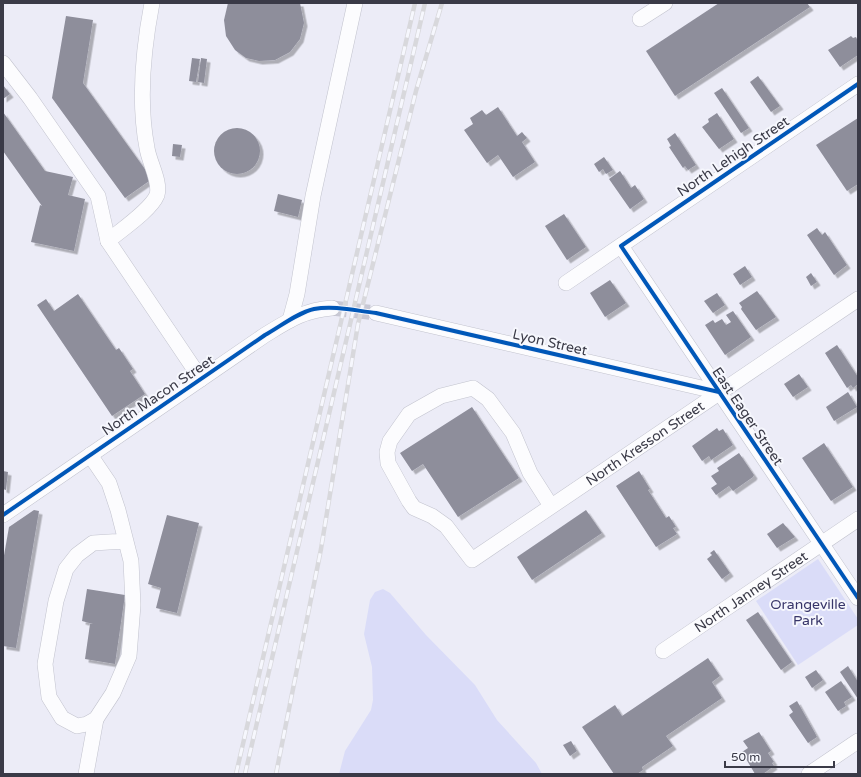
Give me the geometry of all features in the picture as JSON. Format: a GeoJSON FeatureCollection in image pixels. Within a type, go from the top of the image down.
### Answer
{"type":"FeatureCollection","features":[{"type":"Feature","properties":{"kind":"street"},"geometry":{"type":"LineString","coordinates":[[108,241],[154,201],[157,194],[157,184],[147,148],[142,99],[152,3]]}},
{"type":"Feature","properties":{"kind":"street"},"geometry":{"type":"LineString","coordinates":[[290,320],[297,294],[313,196],[355,3]]}},
{"type":"Feature","properties":{"kind":"street"},"geometry":{"type":"LineString","coordinates":[[640,19],[665,3]]}},
{"type":"Feature","properties":{"kind":"street"},"geometry":{"type":"LineString","coordinates":[[3,63],[30,98],[98,196],[108,241],[201,379]]}},
{"type":"Feature","properties":{"kind":"street","name":"North Lehigh Street"},"geometry":{"type":"LineString","coordinates":[[566,283],[858,84]]}},
{"type":"Feature","properties":{"kind":"street","name":"East Eager Street"},"geometry":{"type":"LineString","coordinates":[[621,246],[858,598]]}},
{"type":"Feature","properties":{"kind":"street","name":"North Kresson Street"},"geometry":{"type":"LineString","coordinates":[[551,506],[530,473],[513,434],[488,399],[473,388],[441,396],[410,414],[390,442],[387,452],[388,463],[397,482],[414,508],[432,516],[446,526],[472,560],[858,299]]}},
{"type":"Feature","properties":{"kind":"street","name":"North Macon Street"},"geometry":{"type":"LineString","coordinates":[[3,515],[201,379],[290,320],[315,309],[332,308]]}},
{"type":"Feature","properties":{"kind":"street","name":"Lyon Street"},"geometry":{"type":"LineString","coordinates":[[376,313],[719,392]]}},
{"type":"Feature","properties":{"kind":"street"},"geometry":{"type":"LineString","coordinates":[[86,774],[96,719],[113,693],[129,656],[133,605],[131,561],[109,483],[90,455]]}},
{"type":"Feature","properties":{"kind":"street","name":"North Janney Street"},"geometry":{"type":"LineString","coordinates":[[663,651],[858,519]]}},
{"type":"Feature","properties":{"kind":"street"},"geometry":{"type":"LineString","coordinates":[[96,719],[87,724],[76,726],[62,718],[49,697],[45,664],[56,601],[66,569],[77,555],[93,543],[125,541]]}},
{"type":"Feature","properties":{"kind":"street"},"geometry":{"type":"LineString","coordinates":[[809,774],[858,741]]}},
{"type":"Feature","properties":{"kind":"green space","name":"Orangeville Park"},"geometry":{"type":"Polygon","coordinates":[[[818,559],[858,619],[858,625],[798,665],[756,601],[818,559]]]}},
{"type":"Feature","properties":{"kind":"green space"},"geometry":{"type":"Polygon","coordinates":[[[383,589],[390,593],[426,635],[475,685],[497,720],[536,763],[542,774],[339,774],[345,751],[371,710],[373,700],[372,667],[364,634],[370,600],[375,592],[383,589]]]}},
{"type":"Feature","properties":{"kind":"building"},"geometry":{"type":"Polygon","coordinates":[[[228,3],[300,3],[304,23],[300,39],[290,52],[275,60],[259,61],[246,58],[235,50],[226,36],[224,20],[228,3]]]}},
{"type":"Feature","properties":{"kind":"building"},"geometry":{"type":"Polygon","coordinates":[[[719,3],[807,3],[810,7],[675,96],[646,51],[719,3]]]}},
{"type":"Feature","properties":{"kind":"building"},"geometry":{"type":"Polygon","coordinates":[[[66,16],[93,20],[83,83],[152,179],[125,198],[52,98],[66,16]]]}},
{"type":"Feature","properties":{"kind":"building"},"geometry":{"type":"Polygon","coordinates":[[[851,36],[853,38],[856,37],[858,41],[858,55],[840,67],[828,50],[851,36]]]}},
{"type":"Feature","properties":{"kind":"building"},"geometry":{"type":"Polygon","coordinates":[[[192,58],[200,59],[196,82],[189,81],[192,58]]]}},
{"type":"Feature","properties":{"kind":"building"},"geometry":{"type":"Polygon","coordinates":[[[201,58],[207,59],[204,83],[198,82],[201,58]]]}},
{"type":"Feature","properties":{"kind":"building"},"geometry":{"type":"Polygon","coordinates":[[[758,76],[780,106],[771,112],[750,82],[758,76]]]}},
{"type":"Feature","properties":{"kind":"building"},"geometry":{"type":"Polygon","coordinates":[[[3,85],[10,94],[3,99],[3,85]]]}},
{"type":"Feature","properties":{"kind":"building"},"geometry":{"type":"Polygon","coordinates":[[[722,88],[749,128],[741,133],[714,93],[722,88]]]}},
{"type":"Feature","properties":{"kind":"building"},"geometry":{"type":"Polygon","coordinates":[[[498,107],[517,136],[522,132],[527,138],[522,142],[535,162],[513,177],[498,155],[487,163],[464,130],[473,124],[470,118],[482,110],[486,115],[498,107]]]}},
{"type":"Feature","properties":{"kind":"building"},"geometry":{"type":"Polygon","coordinates":[[[3,112],[45,171],[73,177],[68,195],[85,199],[74,251],[31,242],[40,205],[42,206],[3,151],[3,112]]]}},
{"type":"Feature","properties":{"kind":"building"},"geometry":{"type":"Polygon","coordinates":[[[717,113],[734,139],[719,149],[702,127],[709,122],[708,119],[717,113]]]}},
{"type":"Feature","properties":{"kind":"building"},"geometry":{"type":"Polygon","coordinates":[[[858,118],[858,184],[847,191],[816,145],[858,118]]]}},
{"type":"Feature","properties":{"kind":"building"},"geometry":{"type":"Polygon","coordinates":[[[242,128],[254,134],[259,142],[259,160],[254,168],[246,173],[232,174],[220,168],[215,160],[214,146],[220,134],[228,129],[242,128]]]}},
{"type":"Feature","properties":{"kind":"building"},"geometry":{"type":"Polygon","coordinates":[[[675,133],[696,165],[688,170],[685,166],[683,168],[669,147],[671,146],[667,139],[675,133]]]}},
{"type":"Feature","properties":{"kind":"building"},"geometry":{"type":"Polygon","coordinates":[[[173,144],[182,145],[180,157],[172,156],[173,144]]]}},
{"type":"Feature","properties":{"kind":"building"},"geometry":{"type":"Polygon","coordinates":[[[604,157],[613,170],[606,174],[603,169],[599,172],[594,164],[604,157]]]}},
{"type":"Feature","properties":{"kind":"building"},"geometry":{"type":"Polygon","coordinates":[[[620,171],[631,188],[635,185],[644,199],[630,209],[609,179],[620,171]]]}},
{"type":"Feature","properties":{"kind":"building"},"geometry":{"type":"Polygon","coordinates":[[[278,194],[302,200],[298,217],[274,211],[278,194]]]}},
{"type":"Feature","properties":{"kind":"building"},"geometry":{"type":"Polygon","coordinates":[[[564,214],[586,247],[567,260],[545,226],[564,214]]]}},
{"type":"Feature","properties":{"kind":"building"},"geometry":{"type":"Polygon","coordinates":[[[817,228],[822,235],[825,232],[847,265],[834,275],[807,235],[817,228]]]}},
{"type":"Feature","properties":{"kind":"building"},"geometry":{"type":"Polygon","coordinates":[[[745,266],[752,277],[740,285],[733,274],[745,266]]]}},
{"type":"Feature","properties":{"kind":"building"},"geometry":{"type":"Polygon","coordinates":[[[811,273],[817,282],[811,286],[806,277],[811,273]]]}},
{"type":"Feature","properties":{"kind":"building"},"geometry":{"type":"Polygon","coordinates":[[[610,280],[626,303],[605,317],[590,293],[610,280]]]}},
{"type":"Feature","properties":{"kind":"building"},"geometry":{"type":"Polygon","coordinates":[[[757,291],[776,317],[756,330],[741,309],[742,307],[739,303],[757,291]]]}},
{"type":"Feature","properties":{"kind":"building"},"geometry":{"type":"Polygon","coordinates":[[[717,293],[725,305],[713,313],[704,301],[717,293]]]}},
{"type":"Feature","properties":{"kind":"building"},"geometry":{"type":"Polygon","coordinates":[[[78,294],[116,350],[119,348],[133,369],[130,371],[145,394],[112,416],[37,305],[46,299],[54,311],[78,294]]]}},
{"type":"Feature","properties":{"kind":"building"},"geometry":{"type":"Polygon","coordinates":[[[733,311],[751,337],[725,355],[705,325],[713,320],[715,323],[722,319],[726,325],[731,322],[726,315],[733,311]]]}},
{"type":"Feature","properties":{"kind":"building"},"geometry":{"type":"Polygon","coordinates":[[[837,345],[858,377],[858,384],[853,388],[851,385],[847,388],[825,353],[837,345]]]}},
{"type":"Feature","properties":{"kind":"building"},"geometry":{"type":"Polygon","coordinates":[[[799,374],[808,387],[793,397],[784,384],[799,374]]]}},
{"type":"Feature","properties":{"kind":"building"},"geometry":{"type":"Polygon","coordinates":[[[848,392],[857,407],[834,421],[826,407],[848,392]]]}},
{"type":"Feature","properties":{"kind":"building"},"geometry":{"type":"Polygon","coordinates":[[[472,407],[519,478],[458,517],[423,464],[412,471],[400,453],[472,407]]]}},
{"type":"Feature","properties":{"kind":"building"},"geometry":{"type":"Polygon","coordinates":[[[717,428],[719,431],[723,429],[733,445],[711,460],[709,456],[702,461],[692,446],[717,428]]]}},
{"type":"Feature","properties":{"kind":"building"},"geometry":{"type":"Polygon","coordinates":[[[824,443],[853,487],[831,501],[802,458],[824,443]]]}},
{"type":"Feature","properties":{"kind":"building"},"geometry":{"type":"Polygon","coordinates":[[[739,453],[754,475],[753,477],[733,491],[729,486],[716,495],[711,488],[717,484],[711,476],[719,471],[717,468],[739,453]]]}},
{"type":"Feature","properties":{"kind":"building"},"geometry":{"type":"Polygon","coordinates":[[[3,471],[8,472],[6,490],[3,489],[3,471]]]}},
{"type":"Feature","properties":{"kind":"building"},"geometry":{"type":"Polygon","coordinates":[[[639,471],[650,489],[648,490],[666,518],[669,516],[676,527],[673,528],[677,534],[656,547],[616,486],[639,471]]]}},
{"type":"Feature","properties":{"kind":"building"},"geometry":{"type":"Polygon","coordinates":[[[34,510],[39,511],[16,648],[3,646],[3,561],[9,527],[34,510]]]}},
{"type":"Feature","properties":{"kind":"building"},"geometry":{"type":"Polygon","coordinates":[[[586,510],[602,533],[532,580],[517,557],[586,510]]]}},
{"type":"Feature","properties":{"kind":"building"},"geometry":{"type":"Polygon","coordinates":[[[167,515],[199,523],[177,613],[156,608],[161,588],[148,584],[167,515]]]}},
{"type":"Feature","properties":{"kind":"building"},"geometry":{"type":"Polygon","coordinates":[[[783,523],[795,537],[777,548],[767,534],[783,523]]]}},
{"type":"Feature","properties":{"kind":"building"},"geometry":{"type":"Polygon","coordinates":[[[714,550],[730,573],[722,579],[707,559],[712,555],[710,553],[714,550]]]}},
{"type":"Feature","properties":{"kind":"building"},"geometry":{"type":"Polygon","coordinates":[[[87,589],[125,595],[115,664],[85,659],[90,624],[93,624],[82,621],[87,589]]]}},
{"type":"Feature","properties":{"kind":"building"},"geometry":{"type":"Polygon","coordinates":[[[758,612],[792,662],[781,670],[746,620],[758,612]]]}},
{"type":"Feature","properties":{"kind":"building"},"geometry":{"type":"Polygon","coordinates":[[[708,658],[720,676],[712,682],[722,698],[666,736],[673,746],[642,767],[643,770],[637,774],[614,774],[582,727],[615,705],[622,716],[708,658]]]}},
{"type":"Feature","properties":{"kind":"building"},"geometry":{"type":"Polygon","coordinates":[[[848,666],[858,682],[858,699],[840,672],[848,666]]]}},
{"type":"Feature","properties":{"kind":"building"},"geometry":{"type":"Polygon","coordinates":[[[816,670],[823,680],[812,688],[805,677],[816,670]]]}},
{"type":"Feature","properties":{"kind":"building"},"geometry":{"type":"Polygon","coordinates":[[[841,681],[852,697],[844,702],[846,706],[838,711],[825,692],[841,681]]]}},
{"type":"Feature","properties":{"kind":"building"},"geometry":{"type":"Polygon","coordinates":[[[797,701],[817,737],[808,743],[789,715],[793,712],[789,706],[797,701]]]}},
{"type":"Feature","properties":{"kind":"building"},"geometry":{"type":"Polygon","coordinates":[[[759,732],[771,751],[768,753],[774,762],[772,763],[774,766],[763,774],[755,774],[742,752],[748,748],[743,741],[759,732]]]}},
{"type":"Feature","properties":{"kind":"building"},"geometry":{"type":"Polygon","coordinates":[[[571,741],[577,751],[570,756],[563,745],[571,741]]]}},
{"type":"Feature","properties":{"kind":"tunnel"},"geometry":{"type":"LineString","coordinates":[[332,308],[376,313]]}},
{"type":"Feature","properties":{"kind":"railway"},"geometry":{"type":"LineString","coordinates":[[236,774],[415,3]]}},
{"type":"Feature","properties":{"kind":"railway"},"geometry":{"type":"LineString","coordinates":[[245,774],[425,3]]}},
{"type":"Feature","properties":{"kind":"railway"},"geometry":{"type":"LineString","coordinates":[[276,774],[321,549],[358,324],[416,91],[442,3]]}},
{"type":"Feature","properties":{"kind":"cycle path"},"geometry":{"type":"LineString","coordinates":[[858,84],[621,246],[858,598]]}},
{"type":"Feature","properties":{"kind":"cycle path"},"geometry":{"type":"LineString","coordinates":[[3,515],[265,335],[295,317],[314,309],[337,308],[376,313],[719,392]]}}]}
